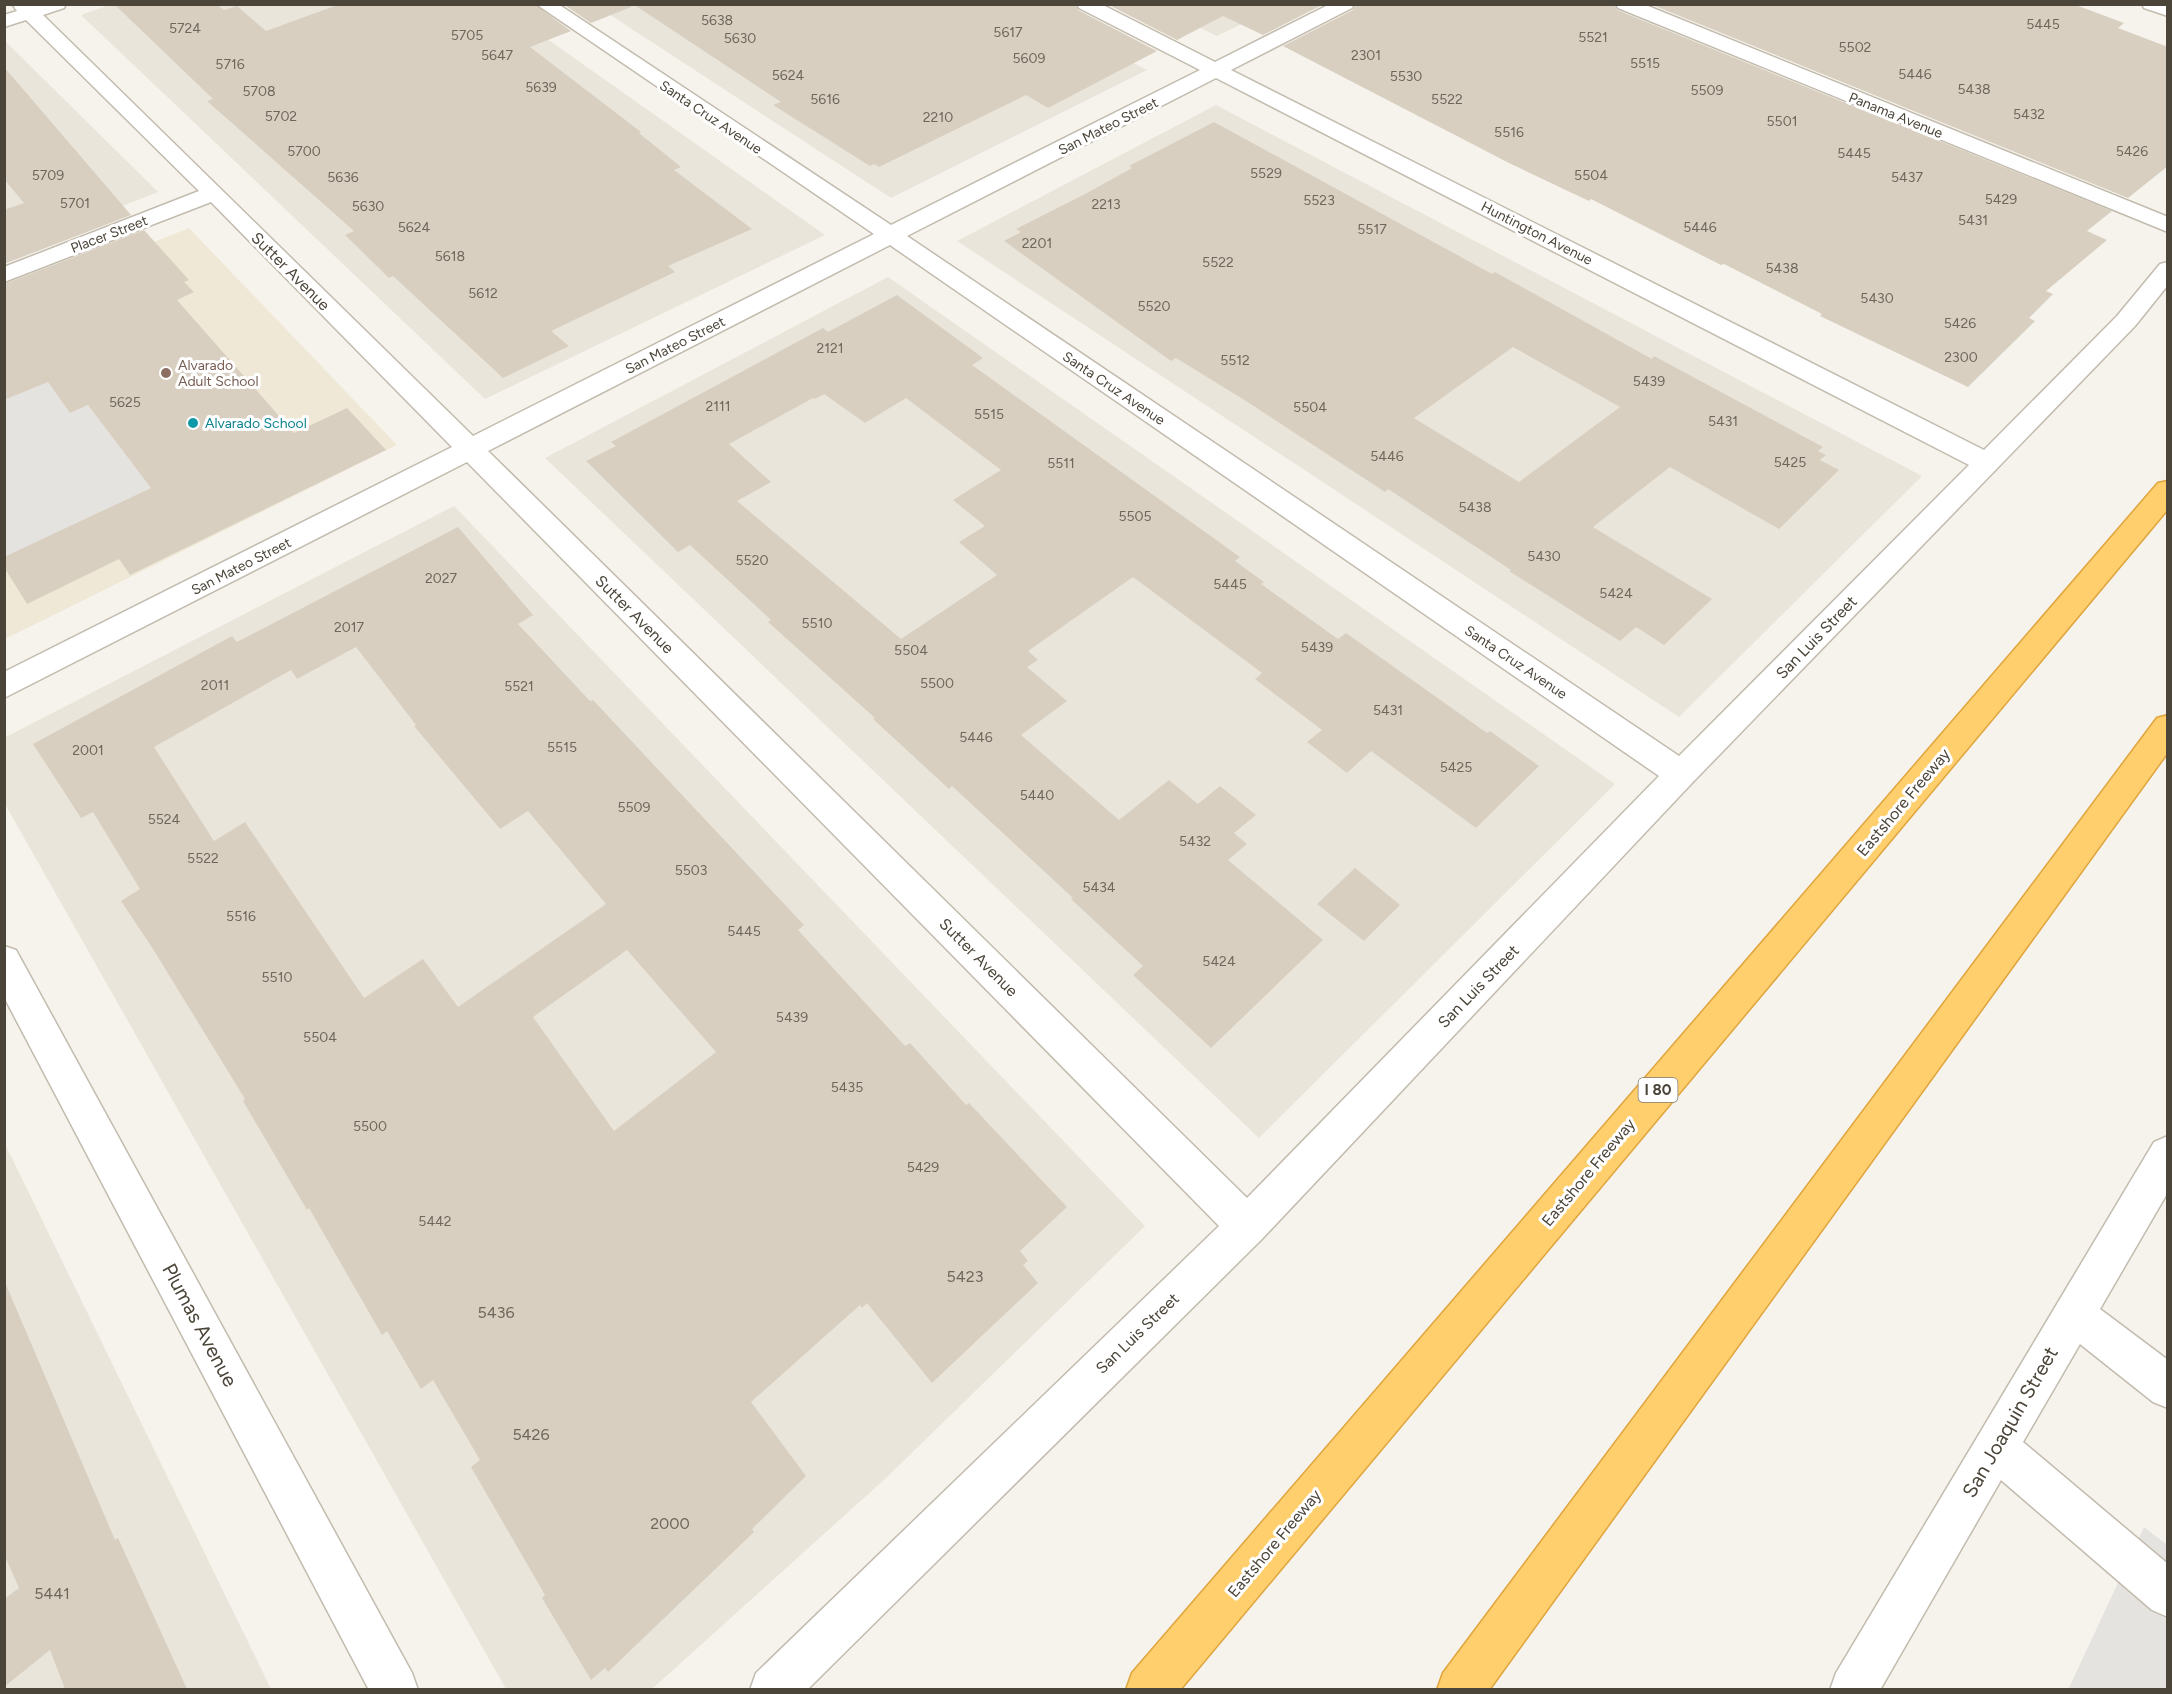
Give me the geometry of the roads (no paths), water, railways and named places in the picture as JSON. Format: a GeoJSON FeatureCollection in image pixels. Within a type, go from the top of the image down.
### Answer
{"type":"FeatureCollection","features":[{"type":"Feature","properties":{"kind":"highway","name":"Eastshore Freeway"},"geometry":{"type":"LineString","coordinates":[[1149,1689],[2168,490]]}},
{"type":"Feature","properties":{"kind":"highway"},"geometry":{"type":"LineString","coordinates":[[1460,1689],[2168,727]]}},
{"type":"Feature","properties":{"kind":"street"},"geometry":{"type":"LineString","coordinates":[[18,13],[57,4]]}},
{"type":"Feature","properties":{"kind":"street","name":"Santa Cruz Avenue"},"geometry":{"type":"LineString","coordinates":[[545,4],[890,235],[1682,774]]}},
{"type":"Feature","properties":{"kind":"street","name":"Huntington Avenue"},"geometry":{"type":"LineString","coordinates":[[1086,4],[1988,463]]}},
{"type":"Feature","properties":{"kind":"street","name":"San Mateo Street"},"geometry":{"type":"LineString","coordinates":[[4,686],[1345,4]]}},
{"type":"Feature","properties":{"kind":"street","name":"Panama Avenue"},"geometry":{"type":"LineString","coordinates":[[1625,4],[2168,225]]}},
{"type":"Feature","properties":{"kind":"street"},"geometry":{"type":"LineString","coordinates":[[2151,4],[2168,10]]}},
{"type":"Feature","properties":{"kind":"street","name":"Sutter Avenue"},"geometry":{"type":"LineString","coordinates":[[18,13],[214,193],[1247,1226]]}},
{"type":"Feature","properties":{"kind":"street","name":"Placer Street"},"geometry":{"type":"LineString","coordinates":[[4,275],[214,193]]}},
{"type":"Feature","properties":{"kind":"street","name":"San Luis Street"},"geometry":{"type":"LineString","coordinates":[[773,1689],[1247,1226],[1682,774],[2126,321],[2168,269]]}},
{"type":"Feature","properties":{"kind":"street","name":"Plumas Avenue"},"geometry":{"type":"LineString","coordinates":[[4,961],[395,1689]]}},
{"type":"Feature","properties":{"kind":"street","name":"San Joaquin Street"},"geometry":{"type":"LineString","coordinates":[[1853,1689],[2168,1155]]}},
{"type":"Feature","properties":{"kind":"street"},"geometry":{"type":"LineString","coordinates":[[2074,1314],[2168,1387]]}},
{"type":"Feature","properties":{"kind":"street"},"geometry":{"type":"LineString","coordinates":[[1996,1448],[2168,1594]]}},
{"type":"Feature","properties":{"kind":"place","name":"Alvarado Adult School"},"geometry":{"type":"Point","coordinates":[166,373]}},
{"type":"Feature","properties":{"kind":"place","name":"Alvarado School"},"geometry":{"type":"Point","coordinates":[193,423]}}]}
